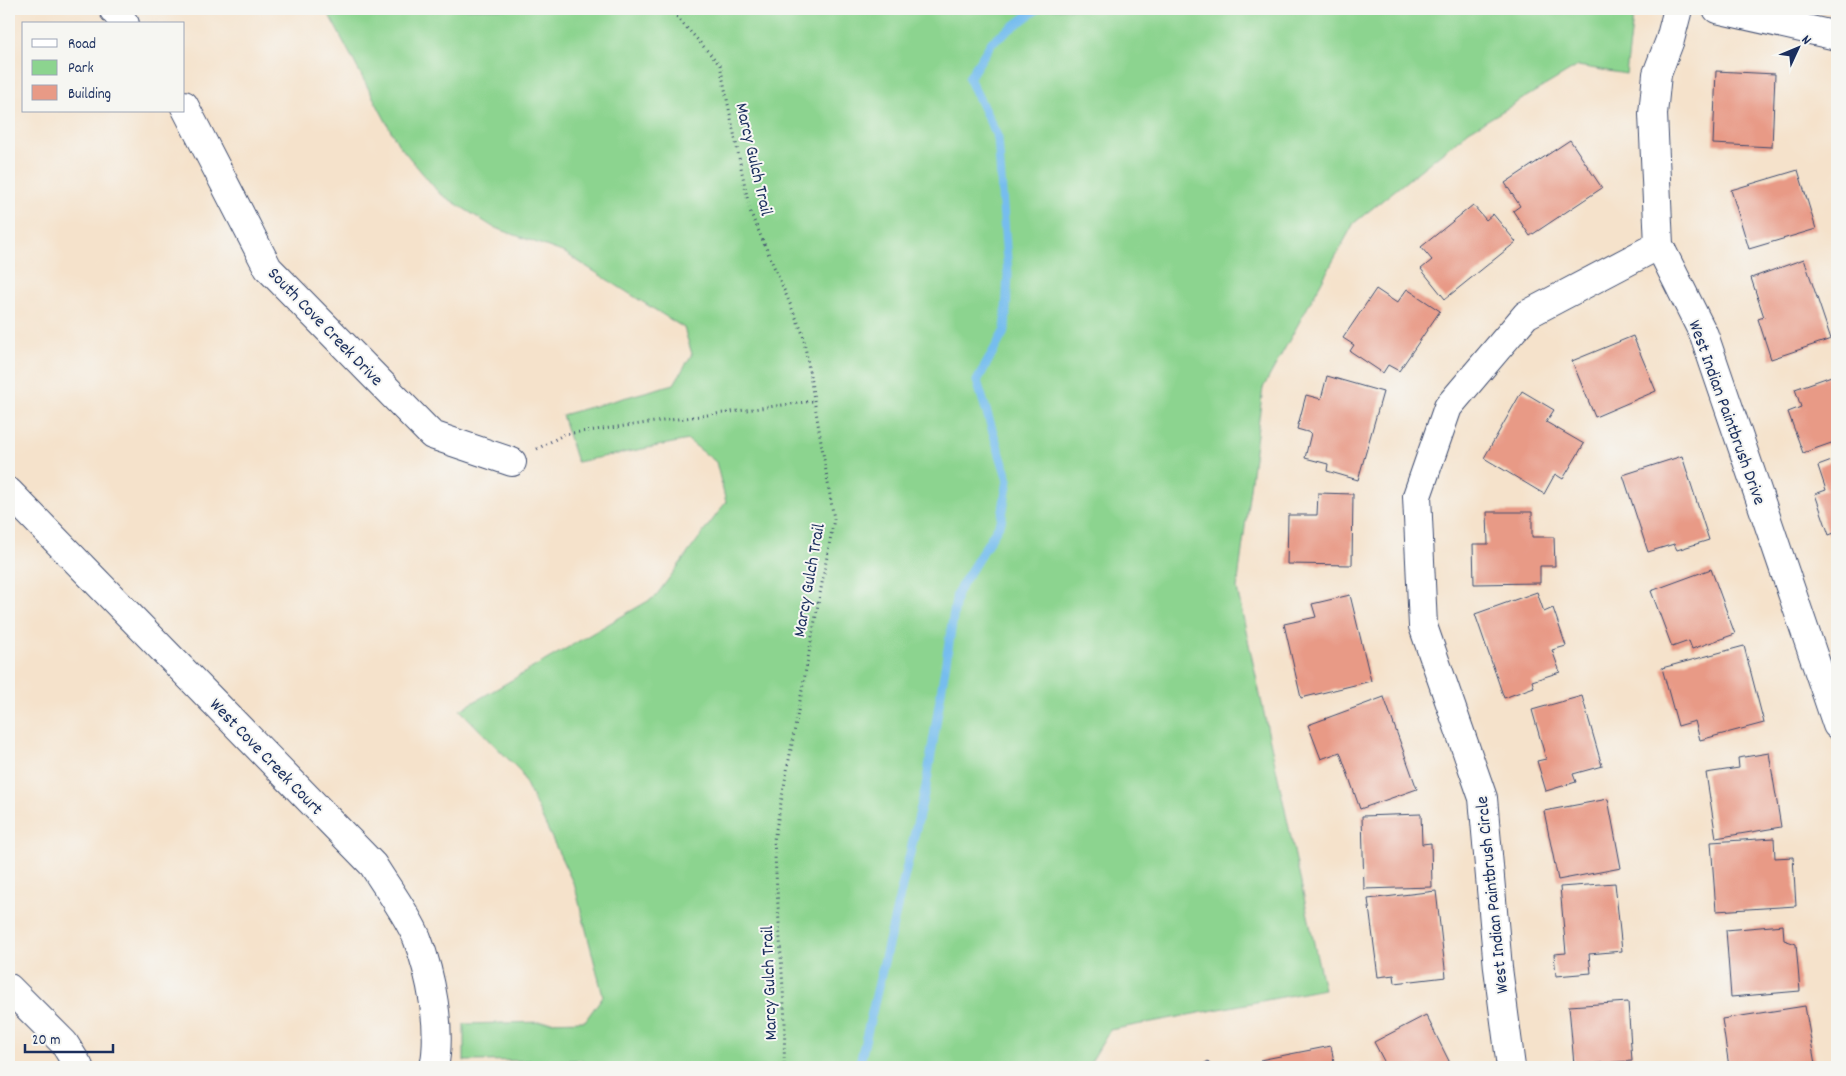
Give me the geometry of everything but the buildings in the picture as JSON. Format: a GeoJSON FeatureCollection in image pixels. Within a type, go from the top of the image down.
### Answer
{"type":"FeatureCollection","features":[{"type":"Feature","properties":{"kind":"street"},"geometry":{"type":"LineString","coordinates":[[113,9],[123,22]]}},
{"type":"Feature","properties":{"kind":"street","name":"West Indian Paintbrush Drive"},"geometry":{"type":"LineString","coordinates":[[1678,9],[1670,40],[1657,74],[1653,114],[1659,246],[1704,335],[1837,725]]}},
{"type":"Feature","properties":{"kind":"street"},"geometry":{"type":"LineString","coordinates":[[1717,9],[1837,36]]}},
{"type":"Feature","properties":{"kind":"street","name":"South Cove Creek Drive"},"geometry":{"type":"LineString","coordinates":[[185,107],[268,268],[432,435],[512,462]]}},
{"type":"Feature","properties":{"kind":"street","name":"West Indian Paintbrush Circle"},"geometry":{"type":"LineString","coordinates":[[1511,1067],[1498,968],[1483,798],[1423,626],[1417,496],[1448,407],[1526,315],[1659,246]]}},
{"type":"Feature","properties":{"kind":"street","name":"West Cove Creek Court"},"geometry":{"type":"LineString","coordinates":[[9,492],[373,865],[417,938],[433,995],[438,1051],[434,1067]]}},
{"type":"Feature","properties":{"kind":"street"},"geometry":{"type":"LineString","coordinates":[[9,988],[64,1043],[79,1067]]}},
{"type":"Feature","properties":{"kind":"path","name":"Marcy Gulch Trail"},"geometry":{"type":"LineString","coordinates":[[670,9],[720,65],[750,211],[802,334],[834,519],[774,840],[785,1022],[784,1067]]}},
{"type":"Feature","properties":{"kind":"path"},"geometry":{"type":"LineString","coordinates":[[512,462],[565,434],[813,400]]}},
{"type":"Feature","properties":{"kind":"green space"},"geometry":{"type":"Polygon","coordinates":[[[326,9],[1634,9],[1626,74],[1578,66],[1469,131],[1354,223],[1263,388],[1237,589],[1324,989],[1110,1030],[1088,1067],[590,1067],[583,1060],[464,1061],[464,1024],[585,1021],[603,996],[575,887],[520,771],[460,710],[655,597],[726,502],[716,462],[688,440],[577,462],[562,415],[674,384],[692,354],[684,328],[565,253],[493,227],[439,193],[398,144],[326,9]]]}},
{"type":"Feature","properties":{"kind":"waterway"},"geometry":{"type":"LineString","coordinates":[[859,1067],[926,786],[957,593],[1001,522],[1008,480],[977,381],[1005,330],[1008,274],[998,138],[969,78],[992,42],[1037,9]]}}]}
